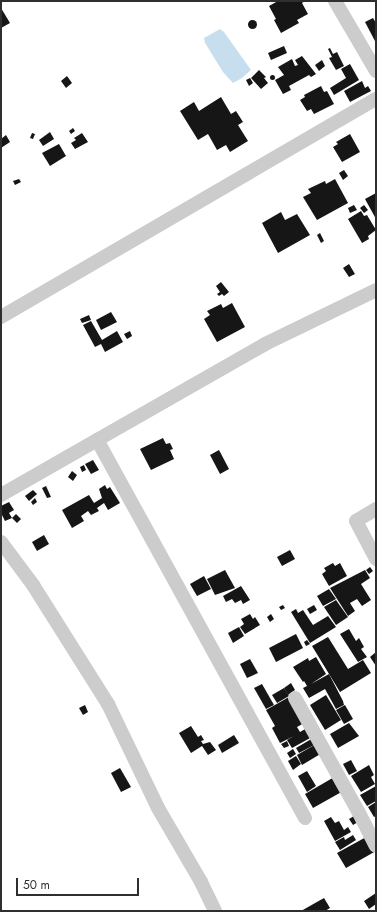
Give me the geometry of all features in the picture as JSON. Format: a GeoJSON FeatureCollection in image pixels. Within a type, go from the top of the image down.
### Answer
{"type":"FeatureCollection","features":[{"type":"Feature","properties":{"kind":"street"},"geometry":{"type":"LineString","coordinates":[[335,1],[376,71]]}},
{"type":"Feature","properties":{"kind":"street"},"geometry":{"type":"LineString","coordinates":[[1,317],[376,99]]}},
{"type":"Feature","properties":{"kind":"street"},"geometry":{"type":"LineString","coordinates":[[1,495],[265,344],[376,290]]}},
{"type":"Feature","properties":{"kind":"street"},"geometry":{"type":"LineString","coordinates":[[97,440],[305,818]]}},
{"type":"Feature","properties":{"kind":"street"},"geometry":{"type":"LineString","coordinates":[[376,509],[356,521],[376,559]]}},
{"type":"Feature","properties":{"kind":"street"},"geometry":{"type":"LineString","coordinates":[[1,542],[33,585],[108,704],[158,808],[201,882],[214,911]]}},
{"type":"Feature","properties":{"kind":"street"},"geometry":{"type":"LineString","coordinates":[[295,698],[376,846]]}},
{"type":"Feature","properties":{"kind":"water"},"geometry":{"type":"Polygon","coordinates":[[[220,29],[224,32],[251,70],[242,78],[233,83],[223,72],[205,43],[204,38],[220,29]]]}},
{"type":"Feature","properties":{"kind":"building"},"geometry":{"type":"Polygon","coordinates":[[[278,1],[305,1],[302,3],[308,14],[297,20],[299,23],[281,33],[269,6],[278,1]]]}},
{"type":"Feature","properties":{"kind":"building"},"geometry":{"type":"Polygon","coordinates":[[[1,8],[10,23],[1,28],[1,8]]]}},
{"type":"Feature","properties":{"kind":"building"},"geometry":{"type":"Polygon","coordinates":[[[373,18],[376,23],[376,43],[365,22],[373,18]]]}},
{"type":"Feature","properties":{"kind":"building"},"geometry":{"type":"Polygon","coordinates":[[[250,20],[254,20],[256,24],[254,28],[250,28],[248,26],[248,22],[250,20]]]}},
{"type":"Feature","properties":{"kind":"building"},"geometry":{"type":"Polygon","coordinates":[[[284,46],[287,53],[271,60],[268,53],[284,46]]]}},
{"type":"Feature","properties":{"kind":"building"},"geometry":{"type":"Polygon","coordinates":[[[330,48],[333,54],[337,52],[344,66],[336,70],[329,58],[332,57],[328,49],[330,48]]]}},
{"type":"Feature","properties":{"kind":"building"},"geometry":{"type":"Polygon","coordinates":[[[302,56],[316,74],[311,77],[309,75],[289,86],[291,90],[283,94],[275,80],[284,75],[278,67],[292,59],[295,66],[298,65],[295,60],[302,56]]]}},
{"type":"Feature","properties":{"kind":"building"},"geometry":{"type":"Polygon","coordinates":[[[322,60],[325,66],[319,71],[315,65],[322,60]]]}},
{"type":"Feature","properties":{"kind":"building"},"geometry":{"type":"Polygon","coordinates":[[[350,64],[359,80],[334,95],[330,88],[346,78],[341,69],[350,64]]]}},
{"type":"Feature","properties":{"kind":"building"},"geometry":{"type":"Polygon","coordinates":[[[259,70],[266,77],[264,78],[268,83],[261,89],[251,78],[259,70]]]}},
{"type":"Feature","properties":{"kind":"building"},"geometry":{"type":"Polygon","coordinates":[[[272,74],[275,77],[272,80],[269,77],[272,74]]]}},
{"type":"Feature","properties":{"kind":"building"},"geometry":{"type":"Polygon","coordinates":[[[67,76],[72,83],[66,88],[61,81],[67,76]]]}},
{"type":"Feature","properties":{"kind":"building"},"geometry":{"type":"Polygon","coordinates":[[[250,78],[253,83],[249,86],[246,80],[250,78]]]}},
{"type":"Feature","properties":{"kind":"building"},"geometry":{"type":"Polygon","coordinates":[[[362,81],[365,88],[368,86],[371,91],[350,102],[344,91],[362,81]]]}},
{"type":"Feature","properties":{"kind":"building"},"geometry":{"type":"Polygon","coordinates":[[[321,86],[324,92],[327,91],[334,104],[314,114],[311,109],[307,111],[300,100],[305,97],[304,95],[321,86]]]}},
{"type":"Feature","properties":{"kind":"building"},"geometry":{"type":"Polygon","coordinates":[[[221,97],[231,114],[236,111],[243,122],[238,125],[248,141],[230,152],[226,145],[217,150],[208,134],[198,140],[180,111],[194,102],[199,111],[221,97]]]}},
{"type":"Feature","properties":{"kind":"building"},"geometry":{"type":"Polygon","coordinates":[[[73,128],[75,131],[71,134],[69,131],[73,128]]]}},
{"type":"Feature","properties":{"kind":"building"},"geometry":{"type":"Polygon","coordinates":[[[50,132],[54,139],[43,146],[39,140],[50,132]]]}},
{"type":"Feature","properties":{"kind":"building"},"geometry":{"type":"Polygon","coordinates":[[[32,133],[35,134],[33,139],[30,138],[32,133]]]}},
{"type":"Feature","properties":{"kind":"building"},"geometry":{"type":"Polygon","coordinates":[[[82,133],[88,142],[75,149],[71,143],[76,140],[74,138],[82,133]]]}},
{"type":"Feature","properties":{"kind":"building"},"geometry":{"type":"Polygon","coordinates":[[[350,134],[360,152],[342,162],[333,147],[338,144],[336,142],[350,134]]]}},
{"type":"Feature","properties":{"kind":"building"},"geometry":{"type":"Polygon","coordinates":[[[6,135],[10,142],[1,148],[1,139],[6,135]]]}},
{"type":"Feature","properties":{"kind":"building"},"geometry":{"type":"Polygon","coordinates":[[[59,144],[66,156],[50,166],[42,153],[59,144]]]}},
{"type":"Feature","properties":{"kind":"building"},"geometry":{"type":"Polygon","coordinates":[[[344,170],[348,176],[343,180],[339,173],[344,170]]]}},
{"type":"Feature","properties":{"kind":"building"},"geometry":{"type":"Polygon","coordinates":[[[19,179],[21,182],[15,185],[13,181],[19,179]]]}},
{"type":"Feature","properties":{"kind":"building"},"geometry":{"type":"Polygon","coordinates":[[[335,179],[348,203],[317,220],[303,197],[311,193],[308,189],[325,181],[326,184],[335,179]]]}},
{"type":"Feature","properties":{"kind":"building"},"geometry":{"type":"Polygon","coordinates":[[[376,193],[376,219],[365,199],[376,193]]]}},
{"type":"Feature","properties":{"kind":"building"},"geometry":{"type":"Polygon","coordinates":[[[354,205],[357,210],[350,213],[348,208],[354,205]]]}},
{"type":"Feature","properties":{"kind":"building"},"geometry":{"type":"Polygon","coordinates":[[[364,205],[368,210],[364,213],[360,208],[364,205]]]}},
{"type":"Feature","properties":{"kind":"building"},"geometry":{"type":"Polygon","coordinates":[[[361,211],[364,216],[367,215],[376,230],[368,236],[369,239],[362,243],[348,219],[361,211]]]}},
{"type":"Feature","properties":{"kind":"building"},"geometry":{"type":"Polygon","coordinates":[[[281,212],[285,220],[297,214],[310,235],[278,253],[262,223],[281,212]]]}},
{"type":"Feature","properties":{"kind":"building"},"geometry":{"type":"Polygon","coordinates":[[[320,233],[324,241],[321,243],[317,235],[320,233]]]}},
{"type":"Feature","properties":{"kind":"building"},"geometry":{"type":"Polygon","coordinates":[[[349,264],[355,274],[349,277],[343,268],[349,264]]]}},
{"type":"Feature","properties":{"kind":"building"},"geometry":{"type":"Polygon","coordinates":[[[221,282],[229,292],[224,296],[222,294],[219,296],[217,294],[220,292],[216,286],[221,282]]]}},
{"type":"Feature","properties":{"kind":"building"},"geometry":{"type":"Polygon","coordinates":[[[232,303],[245,327],[217,342],[204,319],[210,315],[207,311],[221,304],[223,308],[232,303]]]}},
{"type":"Feature","properties":{"kind":"building"},"geometry":{"type":"Polygon","coordinates":[[[111,312],[117,322],[101,330],[96,320],[111,312]]]}},
{"type":"Feature","properties":{"kind":"building"},"geometry":{"type":"Polygon","coordinates":[[[89,315],[91,320],[82,323],[80,319],[89,315]]]}},
{"type":"Feature","properties":{"kind":"building"},"geometry":{"type":"Polygon","coordinates":[[[91,321],[102,340],[117,331],[123,342],[105,352],[101,344],[95,347],[83,325],[91,321]]]}},
{"type":"Feature","properties":{"kind":"building"},"geometry":{"type":"Polygon","coordinates":[[[130,331],[132,336],[127,339],[124,334],[130,331]]]}},
{"type":"Feature","properties":{"kind":"building"},"geometry":{"type":"Polygon","coordinates":[[[163,438],[166,444],[170,443],[173,449],[170,450],[174,459],[151,470],[140,449],[163,438]]]}},
{"type":"Feature","properties":{"kind":"building"},"geometry":{"type":"Polygon","coordinates":[[[219,450],[229,469],[220,474],[210,455],[219,450]]]}},
{"type":"Feature","properties":{"kind":"building"},"geometry":{"type":"Polygon","coordinates":[[[93,460],[99,470],[91,474],[85,464],[93,460]]]}},
{"type":"Feature","properties":{"kind":"building"},"geometry":{"type":"Polygon","coordinates":[[[84,465],[86,470],[82,472],[80,467],[84,465]]]}},
{"type":"Feature","properties":{"kind":"building"},"geometry":{"type":"Polygon","coordinates":[[[72,471],[77,475],[73,481],[68,477],[72,471]]]}},
{"type":"Feature","properties":{"kind":"building"},"geometry":{"type":"Polygon","coordinates":[[[105,485],[107,489],[110,487],[120,503],[108,510],[104,503],[97,508],[99,511],[91,515],[88,511],[81,516],[84,521],[72,528],[62,510],[89,495],[94,503],[102,498],[99,489],[105,485]]]}},
{"type":"Feature","properties":{"kind":"building"},"geometry":{"type":"Polygon","coordinates":[[[46,486],[51,497],[47,498],[42,488],[46,486]]]}},
{"type":"Feature","properties":{"kind":"building"},"geometry":{"type":"Polygon","coordinates":[[[33,490],[37,494],[29,501],[25,496],[33,490]]]}},
{"type":"Feature","properties":{"kind":"building"},"geometry":{"type":"Polygon","coordinates":[[[35,498],[37,502],[33,505],[31,502],[35,498]]]}},
{"type":"Feature","properties":{"kind":"building"},"geometry":{"type":"Polygon","coordinates":[[[9,502],[14,510],[9,513],[12,518],[5,521],[1,513],[1,506],[9,502]]]}},
{"type":"Feature","properties":{"kind":"building"},"geometry":{"type":"Polygon","coordinates":[[[16,514],[21,519],[17,523],[12,518],[16,514]]]}},
{"type":"Feature","properties":{"kind":"building"},"geometry":{"type":"Polygon","coordinates":[[[44,535],[49,544],[37,551],[32,542],[44,535]]]}},
{"type":"Feature","properties":{"kind":"building"},"geometry":{"type":"Polygon","coordinates":[[[290,550],[295,559],[282,566],[277,557],[290,550]]]}},
{"type":"Feature","properties":{"kind":"building"},"geometry":{"type":"Polygon","coordinates":[[[333,563],[335,566],[340,563],[347,576],[329,586],[322,574],[326,571],[324,568],[333,563]]]}},
{"type":"Feature","properties":{"kind":"building"},"geometry":{"type":"Polygon","coordinates":[[[370,567],[373,571],[369,574],[366,570],[370,567]]]}},
{"type":"Feature","properties":{"kind":"building"},"geometry":{"type":"Polygon","coordinates":[[[225,570],[235,588],[215,595],[207,579],[225,570]]]}},
{"type":"Feature","properties":{"kind":"building"},"geometry":{"type":"Polygon","coordinates":[[[365,570],[370,578],[361,584],[371,600],[362,606],[357,599],[350,603],[355,611],[348,616],[330,588],[365,570]]]}},
{"type":"Feature","properties":{"kind":"building"},"geometry":{"type":"Polygon","coordinates":[[[204,576],[211,589],[197,596],[190,584],[204,576]]]}},
{"type":"Feature","properties":{"kind":"building"},"geometry":{"type":"Polygon","coordinates":[[[241,586],[250,600],[243,604],[241,600],[235,603],[232,599],[226,602],[223,596],[241,586]]]}},
{"type":"Feature","properties":{"kind":"building"},"geometry":{"type":"Polygon","coordinates":[[[329,589],[336,599],[323,606],[317,596],[329,589]]]}},
{"type":"Feature","properties":{"kind":"building"},"geometry":{"type":"Polygon","coordinates":[[[336,600],[348,617],[336,625],[324,607],[336,600]]]}},
{"type":"Feature","properties":{"kind":"building"},"geometry":{"type":"Polygon","coordinates":[[[283,605],[285,608],[281,610],[279,607],[283,605]]]}},
{"type":"Feature","properties":{"kind":"building"},"geometry":{"type":"Polygon","coordinates":[[[314,605],[317,610],[310,614],[307,609],[314,605]]]}},
{"type":"Feature","properties":{"kind":"building"},"geometry":{"type":"Polygon","coordinates":[[[296,609],[298,613],[303,610],[313,625],[328,616],[336,627],[310,643],[291,612],[296,609]]]}},
{"type":"Feature","properties":{"kind":"building"},"geometry":{"type":"Polygon","coordinates":[[[250,614],[253,619],[255,617],[260,625],[245,634],[240,627],[244,624],[241,619],[250,614]]]}},
{"type":"Feature","properties":{"kind":"building"},"geometry":{"type":"Polygon","coordinates":[[[271,614],[274,619],[270,622],[267,617],[271,614]]]}},
{"type":"Feature","properties":{"kind":"building"},"geometry":{"type":"Polygon","coordinates":[[[239,627],[244,636],[233,643],[228,633],[239,627]]]}},
{"type":"Feature","properties":{"kind":"building"},"geometry":{"type":"Polygon","coordinates":[[[349,629],[356,641],[359,638],[364,647],[361,649],[367,657],[358,662],[340,634],[349,629]]]}},
{"type":"Feature","properties":{"kind":"building"},"geometry":{"type":"Polygon","coordinates":[[[296,634],[303,648],[276,662],[269,648],[296,634]]]}},
{"type":"Feature","properties":{"kind":"building"},"geometry":{"type":"Polygon","coordinates":[[[328,637],[348,669],[363,660],[371,673],[340,692],[312,646],[328,637]]]}},
{"type":"Feature","properties":{"kind":"building"},"geometry":{"type":"Polygon","coordinates":[[[307,640],[310,644],[306,646],[304,642],[307,640]]]}},
{"type":"Feature","properties":{"kind":"building"},"geometry":{"type":"Polygon","coordinates":[[[376,652],[376,666],[370,657],[376,652]]]}},
{"type":"Feature","properties":{"kind":"building"},"geometry":{"type":"Polygon","coordinates":[[[316,657],[326,674],[311,684],[329,674],[344,705],[336,709],[325,689],[309,698],[303,688],[307,686],[293,667],[308,658],[309,661],[316,657]]]}},
{"type":"Feature","properties":{"kind":"building"},"geometry":{"type":"Polygon","coordinates":[[[250,659],[258,673],[247,678],[240,664],[250,659]]]}},
{"type":"Feature","properties":{"kind":"building"},"geometry":{"type":"Polygon","coordinates":[[[291,683],[295,690],[288,695],[284,688],[291,683]]]}},
{"type":"Feature","properties":{"kind":"building"},"geometry":{"type":"Polygon","coordinates":[[[262,684],[274,705],[266,709],[254,688],[262,684]]]}},
{"type":"Feature","properties":{"kind":"building"},"geometry":{"type":"Polygon","coordinates":[[[284,688],[289,696],[277,703],[272,695],[284,688]]]}},
{"type":"Feature","properties":{"kind":"building"},"geometry":{"type":"Polygon","coordinates":[[[326,695],[341,720],[325,730],[310,705],[326,695]]]}},
{"type":"Feature","properties":{"kind":"building"},"geometry":{"type":"Polygon","coordinates":[[[289,697],[304,723],[297,727],[300,732],[307,728],[312,737],[292,748],[287,740],[294,736],[280,743],[272,728],[275,726],[266,710],[289,697]]]}},
{"type":"Feature","properties":{"kind":"building"},"geometry":{"type":"Polygon","coordinates":[[[85,705],[88,712],[83,715],[79,708],[85,705]]]}},
{"type":"Feature","properties":{"kind":"building"},"geometry":{"type":"Polygon","coordinates":[[[345,705],[353,719],[344,724],[336,710],[345,705]]]}},
{"type":"Feature","properties":{"kind":"building"},"geometry":{"type":"Polygon","coordinates":[[[349,723],[359,736],[338,748],[330,734],[349,723]]]}},
{"type":"Feature","properties":{"kind":"building"},"geometry":{"type":"Polygon","coordinates":[[[191,726],[198,737],[201,735],[204,740],[201,741],[203,744],[210,742],[216,750],[208,755],[202,746],[191,753],[179,733],[191,726]]]}},
{"type":"Feature","properties":{"kind":"building"},"geometry":{"type":"Polygon","coordinates":[[[234,735],[239,743],[222,753],[218,745],[234,735]]]}},
{"type":"Feature","properties":{"kind":"building"},"geometry":{"type":"Polygon","coordinates":[[[313,738],[316,744],[299,753],[296,748],[313,738]]]}},
{"type":"Feature","properties":{"kind":"building"},"geometry":{"type":"Polygon","coordinates":[[[287,741],[289,746],[284,748],[281,744],[287,741]]]}},
{"type":"Feature","properties":{"kind":"building"},"geometry":{"type":"Polygon","coordinates":[[[316,744],[322,753],[302,765],[297,755],[316,744]]]}},
{"type":"Feature","properties":{"kind":"building"},"geometry":{"type":"Polygon","coordinates":[[[293,749],[296,754],[290,758],[287,753],[293,749]]]}},
{"type":"Feature","properties":{"kind":"building"},"geometry":{"type":"Polygon","coordinates":[[[296,756],[301,764],[293,770],[288,761],[296,756]]]}},
{"type":"Feature","properties":{"kind":"building"},"geometry":{"type":"Polygon","coordinates":[[[351,760],[357,771],[349,775],[343,764],[351,760]]]}},
{"type":"Feature","properties":{"kind":"building"},"geometry":{"type":"Polygon","coordinates":[[[369,765],[374,775],[371,777],[375,784],[361,792],[351,776],[369,765]]]}},
{"type":"Feature","properties":{"kind":"building"},"geometry":{"type":"Polygon","coordinates":[[[120,768],[131,787],[121,792],[111,773],[120,768]]]}},
{"type":"Feature","properties":{"kind":"building"},"geometry":{"type":"Polygon","coordinates":[[[307,771],[316,786],[307,792],[298,776],[307,771]]]}},
{"type":"Feature","properties":{"kind":"building"},"geometry":{"type":"Polygon","coordinates":[[[336,776],[345,790],[313,808],[305,794],[336,776]]]}},
{"type":"Feature","properties":{"kind":"building"},"geometry":{"type":"Polygon","coordinates":[[[376,786],[376,801],[367,806],[360,795],[376,786]]]}},
{"type":"Feature","properties":{"kind":"building"},"geometry":{"type":"Polygon","coordinates":[[[376,802],[376,816],[374,817],[368,807],[376,802]]]}},
{"type":"Feature","properties":{"kind":"building"},"geometry":{"type":"Polygon","coordinates":[[[359,813],[363,819],[353,825],[349,819],[359,813]]]}},
{"type":"Feature","properties":{"kind":"building"},"geometry":{"type":"Polygon","coordinates":[[[331,817],[335,823],[339,821],[344,830],[348,827],[351,832],[335,841],[324,821],[331,817]]]}},
{"type":"Feature","properties":{"kind":"building"},"geometry":{"type":"Polygon","coordinates":[[[353,835],[356,840],[340,850],[335,842],[344,837],[345,840],[353,835]]]}},
{"type":"Feature","properties":{"kind":"building"},"geometry":{"type":"Polygon","coordinates":[[[368,836],[376,851],[346,868],[337,853],[368,836]]]}},
{"type":"Feature","properties":{"kind":"building"},"geometry":{"type":"Polygon","coordinates":[[[376,893],[376,904],[369,909],[364,901],[376,893]]]}},
{"type":"Feature","properties":{"kind":"building"},"geometry":{"type":"Polygon","coordinates":[[[324,898],[330,908],[325,911],[301,911],[324,898]]]}}]}
